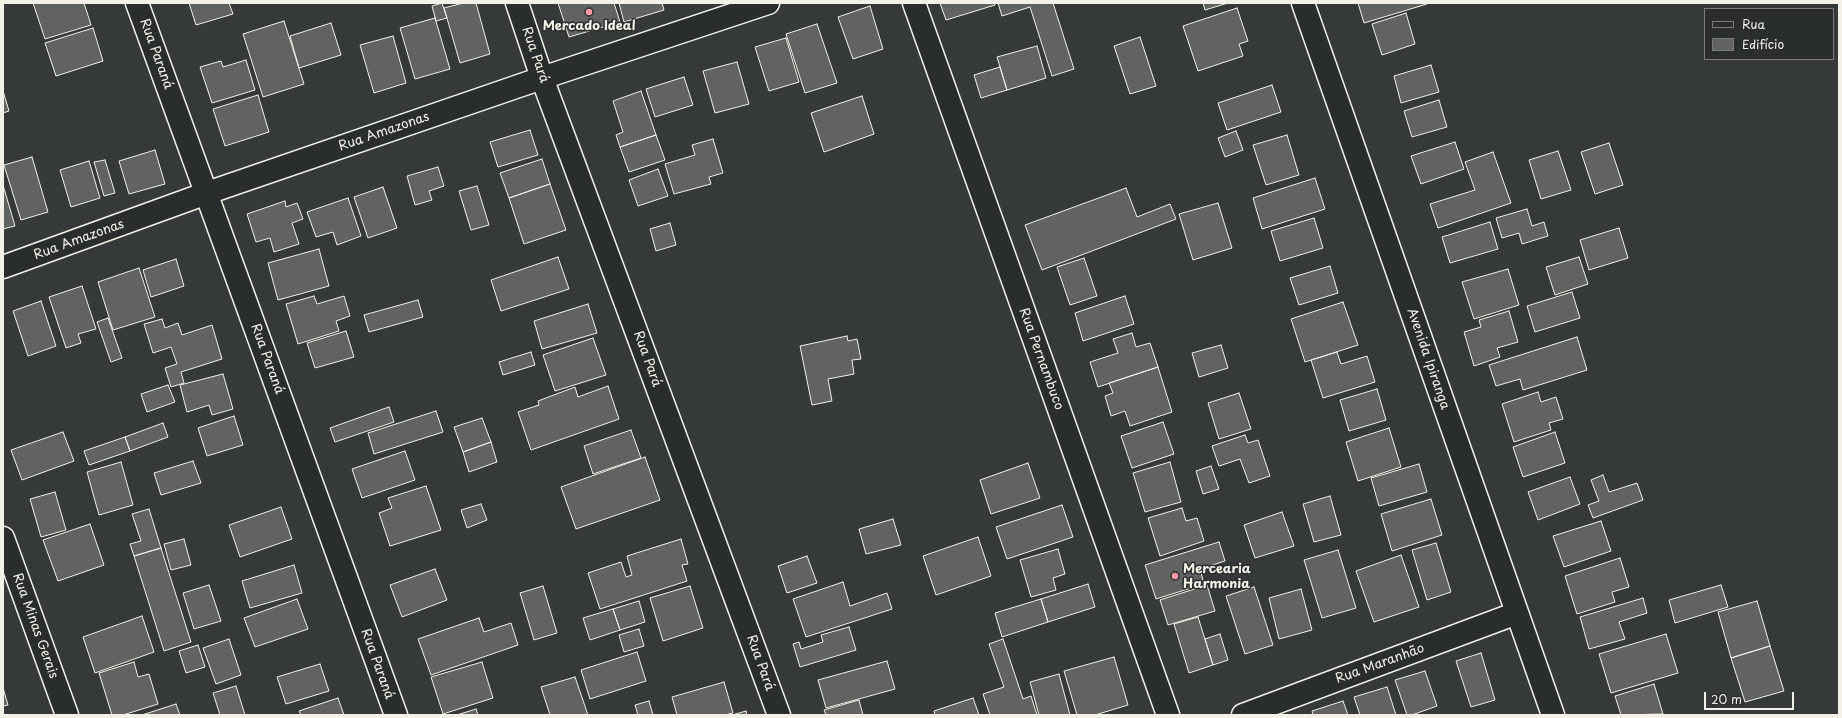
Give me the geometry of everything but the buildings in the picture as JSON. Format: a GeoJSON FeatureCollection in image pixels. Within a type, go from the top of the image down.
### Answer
{"type":"FeatureCollection","features":[{"type":"Feature","properties":{"kind":"street","name":"Rua Paraná"},"geometry":{"type":"LineString","coordinates":[[137,3],[396,715]]}},
{"type":"Feature","properties":{"kind":"street","name":"Rua Pará"},"geometry":{"type":"LineString","coordinates":[[517,3],[542,78],[779,715]]}},
{"type":"Feature","properties":{"kind":"street","name":"Rua Amazonas"},"geometry":{"type":"LineString","coordinates":[[3,267],[207,193],[542,78],[768,3]]}},
{"type":"Feature","properties":{"kind":"street","name":"Rua Pernambuco"},"geometry":{"type":"LineString","coordinates":[[914,3],[1168,715]]}},
{"type":"Feature","properties":{"kind":"street","name":"Avenida Ipiranga"},"geometry":{"type":"LineString","coordinates":[[1303,3],[1552,715]]}},
{"type":"Feature","properties":{"kind":"street","name":"Rua Minas Gerais"},"geometry":{"type":"LineString","coordinates":[[3,538],[67,715]]}},
{"type":"Feature","properties":{"kind":"street","name":"Rua Maranhão"},"geometry":{"type":"LineString","coordinates":[[1243,715],[1517,613]]}},
{"type":"Feature","properties":{"kind":"place","name":"Mercado Ideal"},"geometry":{"type":"Point","coordinates":[589,12]}},
{"type":"Feature","properties":{"kind":"place","name":"Mercearia Harmonia"},"geometry":{"type":"Point","coordinates":[1175,576]}}]}
